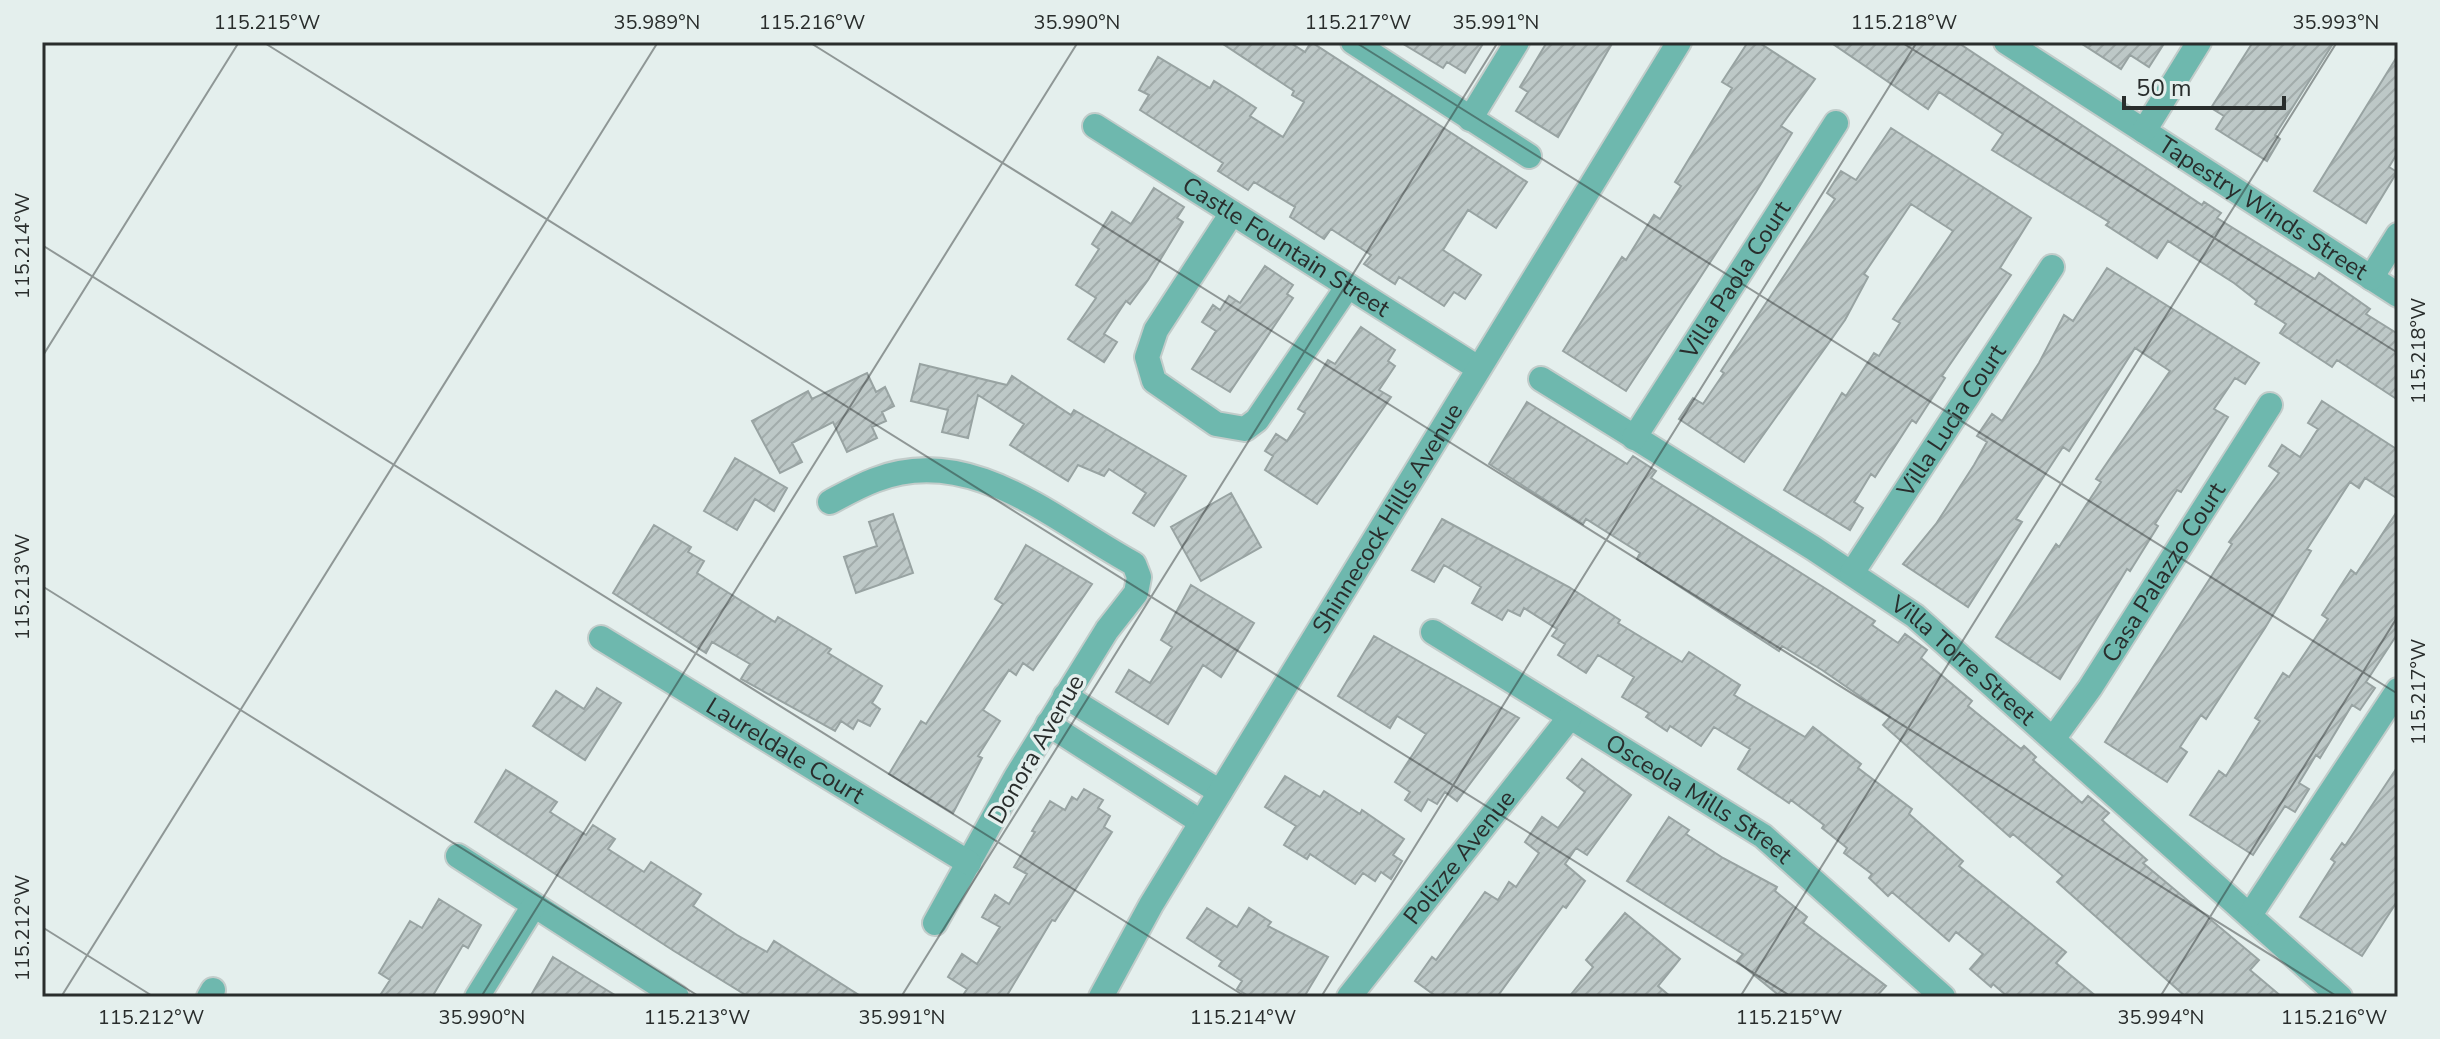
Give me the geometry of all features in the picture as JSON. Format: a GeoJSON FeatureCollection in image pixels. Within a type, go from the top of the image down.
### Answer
{"type":"FeatureCollection","features":[{"type":"Feature","properties":{"kind":"street"},"geometry":{"type":"LineString","coordinates":[[1353,42],[1529,156]]}},
{"type":"Feature","properties":{"kind":"street"},"geometry":{"type":"LineString","coordinates":[[1470,119],[1517,42]]}},
{"type":"Feature","properties":{"kind":"street","name":"Shinnecock Hills Avenue"},"geometry":{"type":"LineString","coordinates":[[1101,997],[1127,946],[1201,822],[1679,42]]}},
{"type":"Feature","properties":{"kind":"street","name":"Tapestry Winds Street"},"geometry":{"type":"LineString","coordinates":[[2006,42],[2398,295]]}},
{"type":"Feature","properties":{"kind":"street"},"geometry":{"type":"LineString","coordinates":[[2144,131],[2199,42]]}},
{"type":"Feature","properties":{"kind":"street","name":"Villa Paola Court"},"geometry":{"type":"LineString","coordinates":[[1634,438],[1836,123]]}},
{"type":"Feature","properties":{"kind":"street","name":"Castle Fountain Street"},"geometry":{"type":"LineString","coordinates":[[1095,126],[1478,368]]}},
{"type":"Feature","properties":{"kind":"street"},"geometry":{"type":"LineString","coordinates":[[1232,213],[1156,330],[1147,357],[1154,381],[1216,424],[1245,429],[1257,420],[1348,286]]}},
{"type":"Feature","properties":{"kind":"street"},"geometry":{"type":"LineString","coordinates":[[2371,278],[2398,235]]}},
{"type":"Feature","properties":{"kind":"street","name":"Villa Lucia Court"},"geometry":{"type":"LineString","coordinates":[[1852,573],[2052,267]]}},
{"type":"Feature","properties":{"kind":"street","name":"Villa Torre Street"},"geometry":{"type":"LineString","coordinates":[[1541,379],[1852,573],[1915,616],[2340,997]]}},
{"type":"Feature","properties":{"kind":"street","name":"Casa Palazzo Court"},"geometry":{"type":"LineString","coordinates":[[2053,739],[2090,688],[2270,405]]}},
{"type":"Feature","properties":{"kind":"street","name":"Donora Avenue"},"geometry":{"type":"LineString","coordinates":[[830,502],[885,477],[918,472],[965,475],[991,481],[1134,564],[1139,577],[1136,593],[1107,630],[1065,696],[935,923]]}},
{"type":"Feature","properties":{"kind":"street","name":"Osceola Mills Street"},"geometry":{"type":"LineString","coordinates":[[1433,632],[1763,836],[1943,997]]}},
{"type":"Feature","properties":{"kind":"street","name":"Laureldale Court"},"geometry":{"type":"LineString","coordinates":[[601,638],[969,863]]}},
{"type":"Feature","properties":{"kind":"street"},"geometry":{"type":"LineString","coordinates":[[2250,915],[2398,690]]}},
{"type":"Feature","properties":{"kind":"street"},"geometry":{"type":"LineString","coordinates":[[1065,696],[1220,792]]}},
{"type":"Feature","properties":{"kind":"street","name":"Polizze Avenue"},"geometry":{"type":"LineString","coordinates":[[1349,997],[1570,717]]}},
{"type":"Feature","properties":{"kind":"street"},"geometry":{"type":"LineString","coordinates":[[1048,724],[1201,822]]}},
{"type":"Feature","properties":{"kind":"street"},"geometry":{"type":"LineString","coordinates":[[458,856],[677,997]]}},
{"type":"Feature","properties":{"kind":"street"},"geometry":{"type":"LineString","coordinates":[[477,997],[533,907]]}},
{"type":"Feature","properties":{"kind":"building"},"geometry":{"type":"Polygon","coordinates":[[[1220,42],[1289,42],[1305,52],[1311,42],[1527,182],[1496,228],[1468,210],[1443,250],[1481,275],[1465,299],[1454,292],[1444,306],[1399,277],[1395,284],[1364,264],[1371,255],[1331,229],[1324,239],[1290,217],[1295,207],[1254,182],[1248,190],[1218,171],[1223,163],[1140,110],[1149,95],[1139,90],[1158,57],[1210,88],[1214,81],[1238,96],[1256,108],[1250,116],[1283,137],[1304,102],[1292,95],[1294,91],[1220,42]]]}},
{"type":"Feature","properties":{"kind":"building"},"geometry":{"type":"Polygon","coordinates":[[[1400,42],[1484,42],[1465,73],[1447,62],[1443,68],[1400,42]]]}},
{"type":"Feature","properties":{"kind":"building"},"geometry":{"type":"Polygon","coordinates":[[[1547,42],[1613,42],[1558,137],[1516,111],[1528,92],[1520,87],[1547,42]]]}},
{"type":"Feature","properties":{"kind":"building"},"geometry":{"type":"Polygon","coordinates":[[[1748,42],[1758,42],[1815,79],[1781,126],[1792,133],[1626,391],[1563,351],[1622,257],[1626,260],[1654,215],[1660,219],[1681,186],[1675,182],[1732,88],[1722,82],[1748,42]]]}},
{"type":"Feature","properties":{"kind":"building"},"geometry":{"type":"Polygon","coordinates":[[[1830,42],[1957,42],[2202,205],[2204,202],[2221,213],[2217,218],[2315,279],[2319,273],[2370,309],[2366,314],[2398,334],[2398,400],[2337,360],[2332,367],[2280,333],[2286,324],[2255,304],[2257,301],[2234,283],[2168,241],[2157,258],[2106,225],[2109,222],[1992,150],[2003,134],[1939,92],[1928,109],[1830,42]]]}},
{"type":"Feature","properties":{"kind":"building"},"geometry":{"type":"Polygon","coordinates":[[[2079,42],[2165,42],[2149,67],[2130,55],[2121,69],[2079,42]]]}},
{"type":"Feature","properties":{"kind":"building"},"geometry":{"type":"Polygon","coordinates":[[[2253,42],[2334,42],[2275,135],[2280,139],[2267,161],[2216,129],[2224,116],[2211,108],[2253,42]]]}},
{"type":"Feature","properties":{"kind":"building"},"geometry":{"type":"Polygon","coordinates":[[[2398,55],[2398,152],[2389,167],[2397,172],[2366,223],[2314,191],[2398,55]]]}},
{"type":"Feature","properties":{"kind":"building"},"geometry":{"type":"Polygon","coordinates":[[[1891,128],[2031,218],[2000,268],[2011,275],[1942,376],[1945,378],[1916,423],[1912,420],[1875,477],[1871,474],[1854,502],[1863,508],[1850,530],[1784,490],[1842,393],[1846,396],[1874,353],[1879,356],[1900,323],[1893,319],[1953,231],[1911,204],[1864,274],[1868,277],[1845,320],[1744,462],[1679,419],[1693,398],[1703,404],[1724,373],[1721,371],[1835,199],[1827,193],[1841,171],[1856,180],[1891,128]]]}},
{"type":"Feature","properties":{"kind":"building"},"geometry":{"type":"Polygon","coordinates":[[[1154,188],[1184,207],[1177,218],[1183,222],[1148,280],[1130,304],[1126,301],[1104,334],[1117,342],[1104,362],[1068,339],[1096,298],[1076,285],[1099,249],[1092,244],[1112,212],[1131,224],[1154,188]]]}},
{"type":"Feature","properties":{"kind":"building"},"geometry":{"type":"Polygon","coordinates":[[[1265,266],[1293,285],[1287,294],[1293,298],[1230,392],[1192,369],[1216,331],[1202,322],[1213,305],[1220,310],[1229,296],[1240,303],[1265,266]]]}},
{"type":"Feature","properties":{"kind":"building"},"geometry":{"type":"Polygon","coordinates":[[[2107,268],[2259,363],[2245,384],[2235,378],[2214,409],[2228,417],[2181,492],[2177,490],[2155,524],[2158,526],[2130,571],[2127,569],[2060,679],[1996,637],[2056,544],[2059,547],[2101,482],[2096,479],[2170,371],[2135,348],[2069,451],[2063,447],[2016,519],[2022,522],[1968,607],[1903,564],[1936,524],[1974,465],[1987,442],[1977,436],[1992,414],[2002,421],[2039,363],[2064,315],[2073,321],[2107,268]]]}},
{"type":"Feature","properties":{"kind":"building"},"geometry":{"type":"Polygon","coordinates":[[[1361,327],[1395,350],[1388,361],[1395,366],[1379,390],[1391,397],[1317,504],[1265,470],[1273,456],[1265,451],[1276,434],[1287,441],[1305,413],[1298,409],[1328,360],[1335,364],[1361,327]]]}},
{"type":"Feature","properties":{"kind":"building"},"geometry":{"type":"Polygon","coordinates":[[[920,364],[1007,385],[1012,376],[1071,415],[1074,410],[1186,476],[1154,526],[1133,513],[1146,493],[1109,469],[1104,476],[1078,465],[1068,481],[1010,445],[1024,424],[978,395],[968,438],[942,432],[948,410],[911,401],[920,364]]]}},
{"type":"Feature","properties":{"kind":"building"},"geometry":{"type":"Polygon","coordinates":[[[867,373],[876,392],[885,387],[894,406],[882,412],[886,421],[872,427],[877,438],[847,452],[833,422],[792,443],[802,462],[780,473],[752,421],[808,391],[812,399],[867,373]]]}},
{"type":"Feature","properties":{"kind":"building"},"geometry":{"type":"Polygon","coordinates":[[[2322,401],[2398,450],[2398,499],[2365,478],[2359,488],[2350,482],[2307,549],[2311,551],[2265,628],[2206,719],[2201,715],[2180,747],[2187,752],[2167,782],[2105,742],[2232,544],[2229,542],[2279,473],[2269,466],[2282,445],[2300,457],[2318,429],[2308,423],[2322,401]]]}},
{"type":"Feature","properties":{"kind":"building"},"geometry":{"type":"Polygon","coordinates":[[[1527,402],[1627,464],[1633,456],[1656,471],[1651,478],[1875,621],[1872,625],[1898,643],[1905,634],[1927,650],[1921,658],[1972,701],[1968,706],[2021,749],[2024,746],[2036,757],[2033,760],[2082,803],[2088,796],[2109,813],[2102,820],[2147,860],[2143,863],[2259,960],[2250,970],[2282,997],[2186,997],[2057,882],[2063,876],[2013,834],[2010,837],[1883,725],[1890,717],[1822,670],[1782,646],[1779,651],[1637,559],[1640,553],[1586,519],[1583,524],[1489,464],[1527,402]]]}},
{"type":"Feature","properties":{"kind":"building"},"geometry":{"type":"Polygon","coordinates":[[[735,458],[787,488],[774,511],[755,499],[737,530],[704,511],[735,458]]]}},
{"type":"Feature","properties":{"kind":"building"},"geometry":{"type":"Polygon","coordinates":[[[1231,493],[1261,547],[1201,581],[1171,527],[1231,493]]]}},
{"type":"Feature","properties":{"kind":"building"},"geometry":{"type":"Polygon","coordinates":[[[2398,510],[2398,633],[2366,682],[2375,688],[2360,710],[2352,705],[2320,758],[2316,755],[2299,783],[2309,789],[2295,812],[2285,806],[2253,855],[2190,815],[2219,771],[2226,776],[2260,721],[2255,718],[2283,673],[2289,677],[2328,619],[2322,615],[2351,570],[2356,574],[2398,510]]]}},
{"type":"Feature","properties":{"kind":"building"},"geometry":{"type":"Polygon","coordinates":[[[893,514],[913,573],[856,593],[844,557],[877,546],[869,522],[893,514]]]}},
{"type":"Feature","properties":{"kind":"building"},"geometry":{"type":"Polygon","coordinates":[[[1442,519],[1569,587],[1620,620],[1618,623],[1682,662],[1689,652],[1740,685],[1734,695],[1805,737],[1813,727],[1861,764],[1858,768],[1912,809],[1909,814],[1963,861],[1959,866],[2066,952],[2056,963],[2097,997],[2008,997],[1993,984],[1991,987],[1970,969],[1983,954],[1956,932],[1949,941],[1892,892],[1888,896],[1869,878],[1872,874],[1844,853],[1847,848],[1822,828],[1824,825],[1791,800],[1789,803],[1738,769],[1750,749],[1714,727],[1701,746],[1670,726],[1667,731],[1646,717],[1649,713],[1622,697],[1634,677],[1598,655],[1586,673],[1558,655],[1565,644],[1552,636],[1557,629],[1524,608],[1520,616],[1508,610],[1502,620],[1472,603],[1481,587],[1444,565],[1434,582],[1412,570],[1442,519]]]}},
{"type":"Feature","properties":{"kind":"building"},"geometry":{"type":"Polygon","coordinates":[[[654,525],[691,547],[688,552],[704,561],[697,573],[775,622],[778,617],[831,649],[828,653],[882,686],[872,703],[880,709],[870,726],[858,720],[853,729],[841,721],[835,731],[741,679],[750,664],[712,642],[706,653],[613,593],[654,525]]]}},
{"type":"Feature","properties":{"kind":"building"},"geometry":{"type":"Polygon","coordinates":[[[1026,545],[1092,584],[1033,670],[1023,663],[1016,675],[1009,670],[983,710],[1000,721],[978,756],[982,758],[953,813],[889,774],[921,721],[926,724],[1003,604],[995,599],[1026,545]]]}},
{"type":"Feature","properties":{"kind":"building"},"geometry":{"type":"Polygon","coordinates":[[[1191,585],[1254,623],[1221,677],[1203,665],[1168,724],[1116,692],[1129,670],[1150,683],[1172,647],[1161,640],[1191,585]]]}},
{"type":"Feature","properties":{"kind":"building"},"geometry":{"type":"Polygon","coordinates":[[[1374,636],[1519,718],[1457,801],[1445,792],[1437,804],[1428,799],[1421,811],[1405,800],[1410,792],[1395,782],[1426,734],[1397,716],[1390,728],[1338,696],[1374,636]]]}},
{"type":"Feature","properties":{"kind":"building"},"geometry":{"type":"Polygon","coordinates":[[[597,688],[621,703],[585,760],[533,726],[556,691],[584,709],[597,688]]]}},
{"type":"Feature","properties":{"kind":"building"},"geometry":{"type":"Polygon","coordinates":[[[1582,759],[1631,795],[1587,855],[1576,848],[1565,864],[1585,881],[1566,908],[1563,906],[1497,997],[1437,997],[1415,981],[1432,957],[1436,960],[1485,892],[1498,900],[1509,882],[1516,887],[1539,853],[1525,842],[1542,817],[1558,828],[1585,792],[1567,778],[1582,759]]]}},
{"type":"Feature","properties":{"kind":"building"},"geometry":{"type":"Polygon","coordinates":[[[2398,766],[2398,900],[2362,956],[2300,917],[2335,862],[2331,859],[2342,843],[2345,846],[2398,766]]]}},
{"type":"Feature","properties":{"kind":"building"},"geometry":{"type":"Polygon","coordinates":[[[506,770],[557,802],[550,812],[586,835],[593,825],[615,839],[608,849],[644,872],[651,862],[701,894],[693,906],[737,935],[767,952],[774,941],[862,997],[749,997],[674,951],[475,822],[506,770]]]}},
{"type":"Feature","properties":{"kind":"building"},"geometry":{"type":"Polygon","coordinates":[[[1285,776],[1320,797],[1324,791],[1360,814],[1362,810],[1404,839],[1393,855],[1402,861],[1391,879],[1381,872],[1375,881],[1363,873],[1355,884],[1310,854],[1307,859],[1284,845],[1296,826],[1265,807],[1285,776]]]}},
{"type":"Feature","properties":{"kind":"building"},"geometry":{"type":"Polygon","coordinates":[[[1084,789],[1103,800],[1098,808],[1110,816],[1104,827],[1112,832],[1055,921],[1052,920],[1006,997],[962,997],[967,989],[948,977],[962,954],[977,964],[1000,927],[982,917],[995,895],[1009,904],[1027,874],[1014,867],[1035,832],[1032,831],[1050,801],[1065,810],[1072,797],[1077,800],[1084,789]]]}},
{"type":"Feature","properties":{"kind":"building"},"geometry":{"type":"Polygon","coordinates":[[[1669,817],[1689,830],[1686,834],[1723,858],[1777,887],[1775,891],[1807,917],[1803,923],[1886,986],[1876,997],[1781,997],[1737,961],[1743,954],[1627,881],[1669,817]]]}},
{"type":"Feature","properties":{"kind":"building"},"geometry":{"type":"Polygon","coordinates":[[[439,899],[481,925],[468,948],[463,945],[432,997],[379,997],[390,980],[379,973],[410,921],[422,928],[439,899]]]}},
{"type":"Feature","properties":{"kind":"building"},"geometry":{"type":"Polygon","coordinates":[[[1207,908],[1237,927],[1249,908],[1271,922],[1268,926],[1328,957],[1304,997],[1250,997],[1237,989],[1242,981],[1219,966],[1222,961],[1187,938],[1207,908]]]}},
{"type":"Feature","properties":{"kind":"building"},"geometry":{"type":"Polygon","coordinates":[[[1625,913],[1680,959],[1658,986],[1671,997],[1569,997],[1593,967],[1586,960],[1625,913]]]}},
{"type":"Feature","properties":{"kind":"building"},"geometry":{"type":"Polygon","coordinates":[[[553,957],[618,997],[530,997],[553,957]]]}}]}
